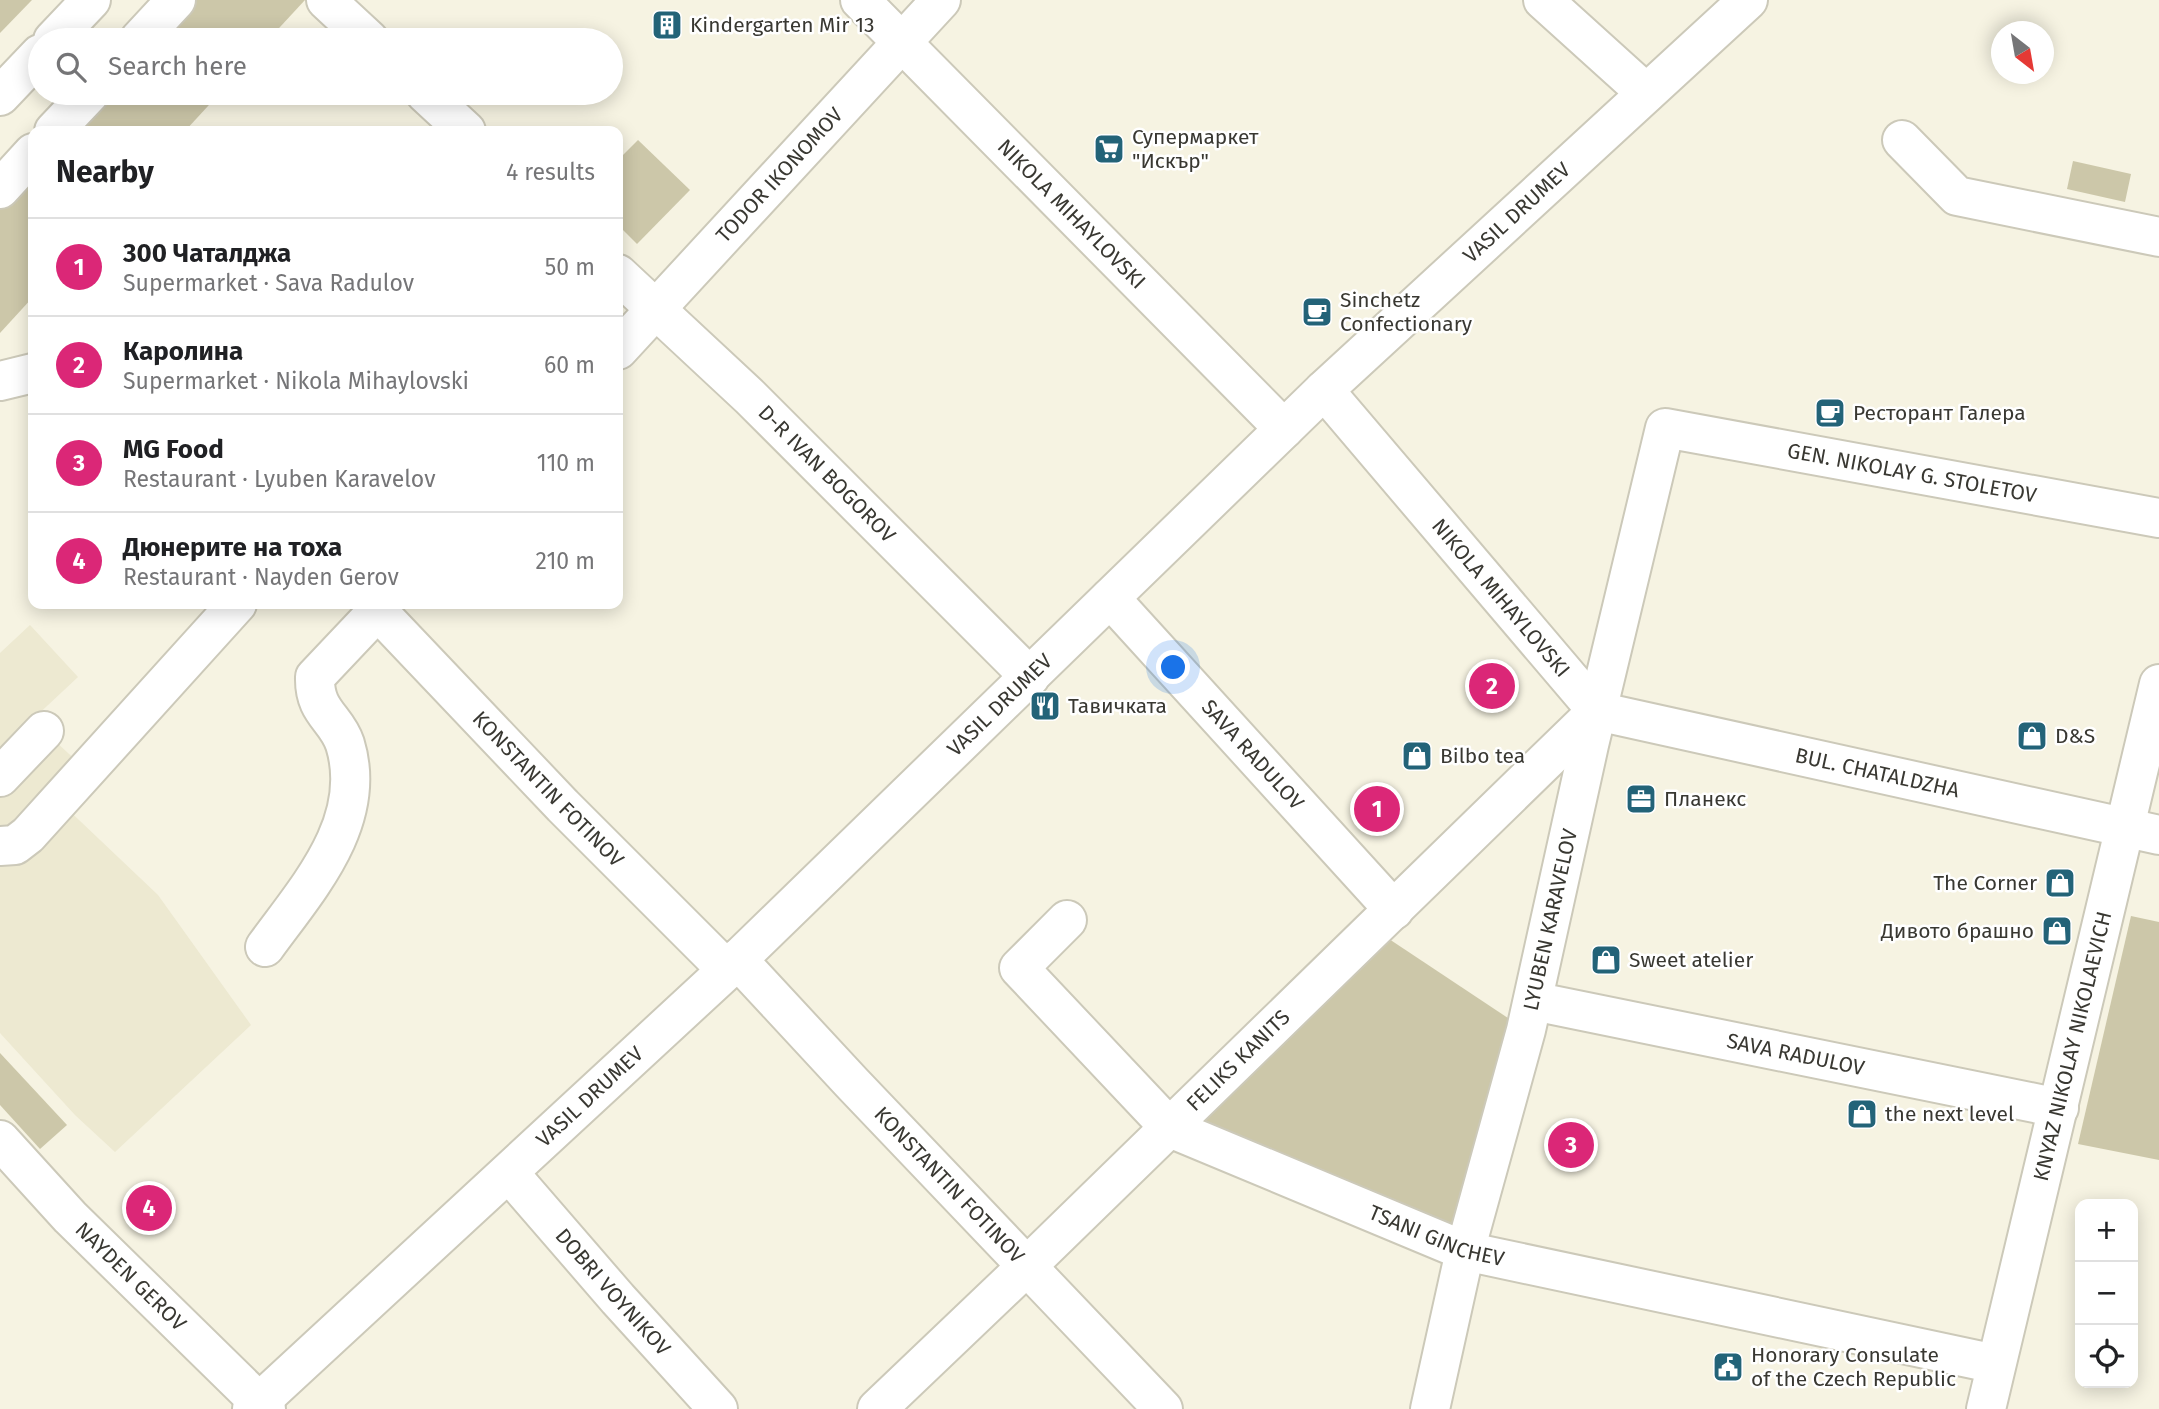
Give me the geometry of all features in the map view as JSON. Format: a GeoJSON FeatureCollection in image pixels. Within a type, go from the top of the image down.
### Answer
{"type":"FeatureCollection","features":[{"type":"Feature","properties":{"kind":"street"},"geometry":{"type":"LineString","coordinates":[[64,28],[91,0]]}},
{"type":"Feature","properties":{"kind":"street"},"geometry":{"type":"LineString","coordinates":[[150,28],[176,0]]}},
{"type":"Feature","properties":{"kind":"street"},"geometry":{"type":"LineString","coordinates":[[326,0],[356,28]]}},
{"type":"Feature","properties":{"kind":"street","name":"NIKOLA MIHAYLOVSKI"},"geometry":{"type":"LineString","coordinates":[[860,0],[1284,429]]}},
{"type":"Feature","properties":{"kind":"street","name":"TODOR IKONOMOV"},"geometry":{"type":"LineString","coordinates":[[623,344],[942,0]]}},
{"type":"Feature","properties":{"kind":"street"},"geometry":{"type":"LineString","coordinates":[[1543,0],[1646,93]]}},
{"type":"Feature","properties":{"kind":"street","name":"VASIL DRUMEV"},"geometry":{"type":"LineString","coordinates":[[259,1407],[732,965],[1324,390],[1748,0]]}},
{"type":"Feature","properties":{"kind":"street"},"geometry":{"type":"LineString","coordinates":[[0,96],[28,67]]}},
{"type":"Feature","properties":{"kind":"street"},"geometry":{"type":"LineString","coordinates":[[59,126],[79,105]]}},
{"type":"Feature","properties":{"kind":"street"},"geometry":{"type":"LineString","coordinates":[[438,105],[461,126]]}},
{"type":"Feature","properties":{"kind":"street"},"geometry":{"type":"LineString","coordinates":[[1902,140],[1957,195],[2159,237]]}},
{"type":"Feature","properties":{"kind":"street"},"geometry":{"type":"LineString","coordinates":[[0,189],[28,158]]}},
{"type":"Feature","properties":{"kind":"street","name":"D-R IVAN BOGOROV"},"geometry":{"type":"LineString","coordinates":[[623,279],[750,397],[1030,677]]}},
{"type":"Feature","properties":{"kind":"street"},"geometry":{"type":"LineString","coordinates":[[0,381],[28,374]]}},
{"type":"Feature","properties":{"kind":"street","name":"NIKOLA MIHAYLOVSKI"},"geometry":{"type":"LineString","coordinates":[[1324,390],[1597,710]]}},
{"type":"Feature","properties":{"kind":"street","name":"LYUBEN KARAVELOV"},"geometry":{"type":"LineString","coordinates":[[1430,1409],[1465,1251],[1533,1001],[1597,710],[1665,428]]}},
{"type":"Feature","properties":{"kind":"street","name":"GEN. NIKOLAY G. STOLETOV"},"geometry":{"type":"LineString","coordinates":[[1665,428],[2159,518]]}},
{"type":"Feature","properties":{"kind":"street","name":"SAVA RADULOV"},"geometry":{"type":"LineString","coordinates":[[1110,598],[1394,910]]}},
{"type":"Feature","properties":{"kind":"street"},"geometry":{"type":"LineString","coordinates":[[0,846],[15,845],[29,835],[232,609]]}},
{"type":"Feature","properties":{"kind":"street"},"geometry":{"type":"LineString","coordinates":[[265,947],[321,869],[342,827],[352,783],[345,743],[317,699],[315,677],[375,609]]}},
{"type":"Feature","properties":{"kind":"street","name":"KONSTANTIN FOTINOV"},"geometry":{"type":"LineString","coordinates":[[381,609],[563,806],[732,965],[1163,1409]]}},
{"type":"Feature","properties":{"kind":"street","name":"KNYAZ NIKOLAY NIKOLAEVICH"},"geometry":{"type":"LineString","coordinates":[[1986,1409],[2059,1108],[2141,832],[2159,684]]}},
{"type":"Feature","properties":{"kind":"street","name":"BUL. CHATALDZHA"},"geometry":{"type":"LineString","coordinates":[[1597,710],[2141,832]]}},
{"type":"Feature","properties":{"kind":"street","name":"FELIKS KANITS"},"geometry":{"type":"LineString","coordinates":[[877,1409],[1170,1128],[1597,710]]}},
{"type":"Feature","properties":{"kind":"street"},"geometry":{"type":"LineString","coordinates":[[0,777],[44,731]]}},
{"type":"Feature","properties":{"kind":"street","name":"TSANI GINCHEV"},"geometry":{"type":"LineString","coordinates":[[1067,920],[1019,968],[1170,1128],[1465,1251],[1996,1364]]}},
{"type":"Feature","properties":{"kind":"street","name":"SAVA RADULOV"},"geometry":{"type":"LineString","coordinates":[[1533,1001],[2059,1108]]}},
{"type":"Feature","properties":{"kind":"street","name":"NAYDEN GEROV"},"geometry":{"type":"LineString","coordinates":[[0,1140],[70,1217],[259,1407]]}},
{"type":"Feature","properties":{"kind":"street","name":"DOBRI VOYNIKOV"},"geometry":{"type":"LineString","coordinates":[[509,1172],[618,1299],[718,1409]]}},
{"type":"Feature","properties":{"kind":"shaded area"},"geometry":{"type":"Polygon","coordinates":[[[0,0],[32,0],[0,33],[0,0]]]}},
{"type":"Feature","properties":{"kind":"shaded area"},"geometry":{"type":"Polygon","coordinates":[[[176,0],[305,0],[279,28],[150,28],[176,0]]]}},
{"type":"Feature","properties":{"kind":"shaded area"},"geometry":{"type":"Polygon","coordinates":[[[79,105],[209,105],[190,126],[59,126],[79,105]]]}},
{"type":"Feature","properties":{"kind":"shaded area"},"geometry":{"type":"Polygon","coordinates":[[[638,140],[690,190],[637,244],[623,230],[623,155],[638,140]]]}},
{"type":"Feature","properties":{"kind":"shaded area"},"geometry":{"type":"Polygon","coordinates":[[[28,159],[28,302],[0,333],[0,190],[28,159]]]}},
{"type":"Feature","properties":{"kind":"shaded area"},"geometry":{"type":"Polygon","coordinates":[[[2073,161],[2131,174],[2125,202],[2067,189],[2073,161]]]}},
{"type":"Feature","properties":{"kind":"shaded area"},"geometry":{"type":"Polygon","coordinates":[[[30,625],[78,677],[32,720],[80,764],[60,802],[158,895],[251,1025],[115,1152],[75,1115],[0,1033],[0,653],[30,625]]]}},
{"type":"Feature","properties":{"kind":"shaded area"},"geometry":{"type":"Polygon","coordinates":[[[2131,916],[2159,922],[2159,1160],[2078,1144],[2131,916]]]}},
{"type":"Feature","properties":{"kind":"shaded area"},"geometry":{"type":"Polygon","coordinates":[[[1374,929],[1526,1030],[1465,1251],[1170,1128],[1374,929]]]}},
{"type":"Feature","properties":{"kind":"shaded area"},"geometry":{"type":"Polygon","coordinates":[[[0,1053],[67,1125],[40,1149],[0,1105],[0,1053]]]}},
{"type":"Feature","properties":{"kind":"place","name":"Kindergarten Mir 13"},"geometry":{"type":"Point","coordinates":[667,25]}},
{"type":"Feature","properties":{"kind":"place","name":"Супермаркет \"Искър\""},"geometry":{"type":"Point","coordinates":[1109,149]}},
{"type":"Feature","properties":{"kind":"place","name":"Sinchetz Confectionary"},"geometry":{"type":"Point","coordinates":[1317,312]}},
{"type":"Feature","properties":{"kind":"place","name":"Ресторант Галера"},"geometry":{"type":"Point","coordinates":[1830,413]}},
{"type":"Feature","properties":{"kind":"place","name":"Каролина"},"geometry":{"type":"Point","coordinates":[1492,686]}},
{"type":"Feature","properties":{"kind":"place","name":"Тавичката"},"geometry":{"type":"Point","coordinates":[1045,706]}},
{"type":"Feature","properties":{"kind":"place","name":"D&S"},"geometry":{"type":"Point","coordinates":[2032,736]}},
{"type":"Feature","properties":{"kind":"place","name":"Bilbo tea"},"geometry":{"type":"Point","coordinates":[1417,756]}},
{"type":"Feature","properties":{"kind":"place","name":"Планекс"},"geometry":{"type":"Point","coordinates":[1641,799]}},
{"type":"Feature","properties":{"kind":"place","name":"300 Чаталджа"},"geometry":{"type":"Point","coordinates":[1377,809]}},
{"type":"Feature","properties":{"kind":"place","name":"The Corner"},"geometry":{"type":"Point","coordinates":[2060,883]}},
{"type":"Feature","properties":{"kind":"place","name":"Дивото брашно"},"geometry":{"type":"Point","coordinates":[2057,931]}},
{"type":"Feature","properties":{"kind":"place","name":"Sweet atelier"},"geometry":{"type":"Point","coordinates":[1606,960]}},
{"type":"Feature","properties":{"kind":"place","name":"the next level"},"geometry":{"type":"Point","coordinates":[1862,1114]}},
{"type":"Feature","properties":{"kind":"place","name":"MG Food"},"geometry":{"type":"Point","coordinates":[1571,1145]}},
{"type":"Feature","properties":{"kind":"place","name":"Дюнерите на тоха"},"geometry":{"type":"Point","coordinates":[149,1208]}},
{"type":"Feature","properties":{"kind":"place","name":"Honorary Consulate of the Czech Republic"},"geometry":{"type":"Point","coordinates":[1728,1367]}}]}
